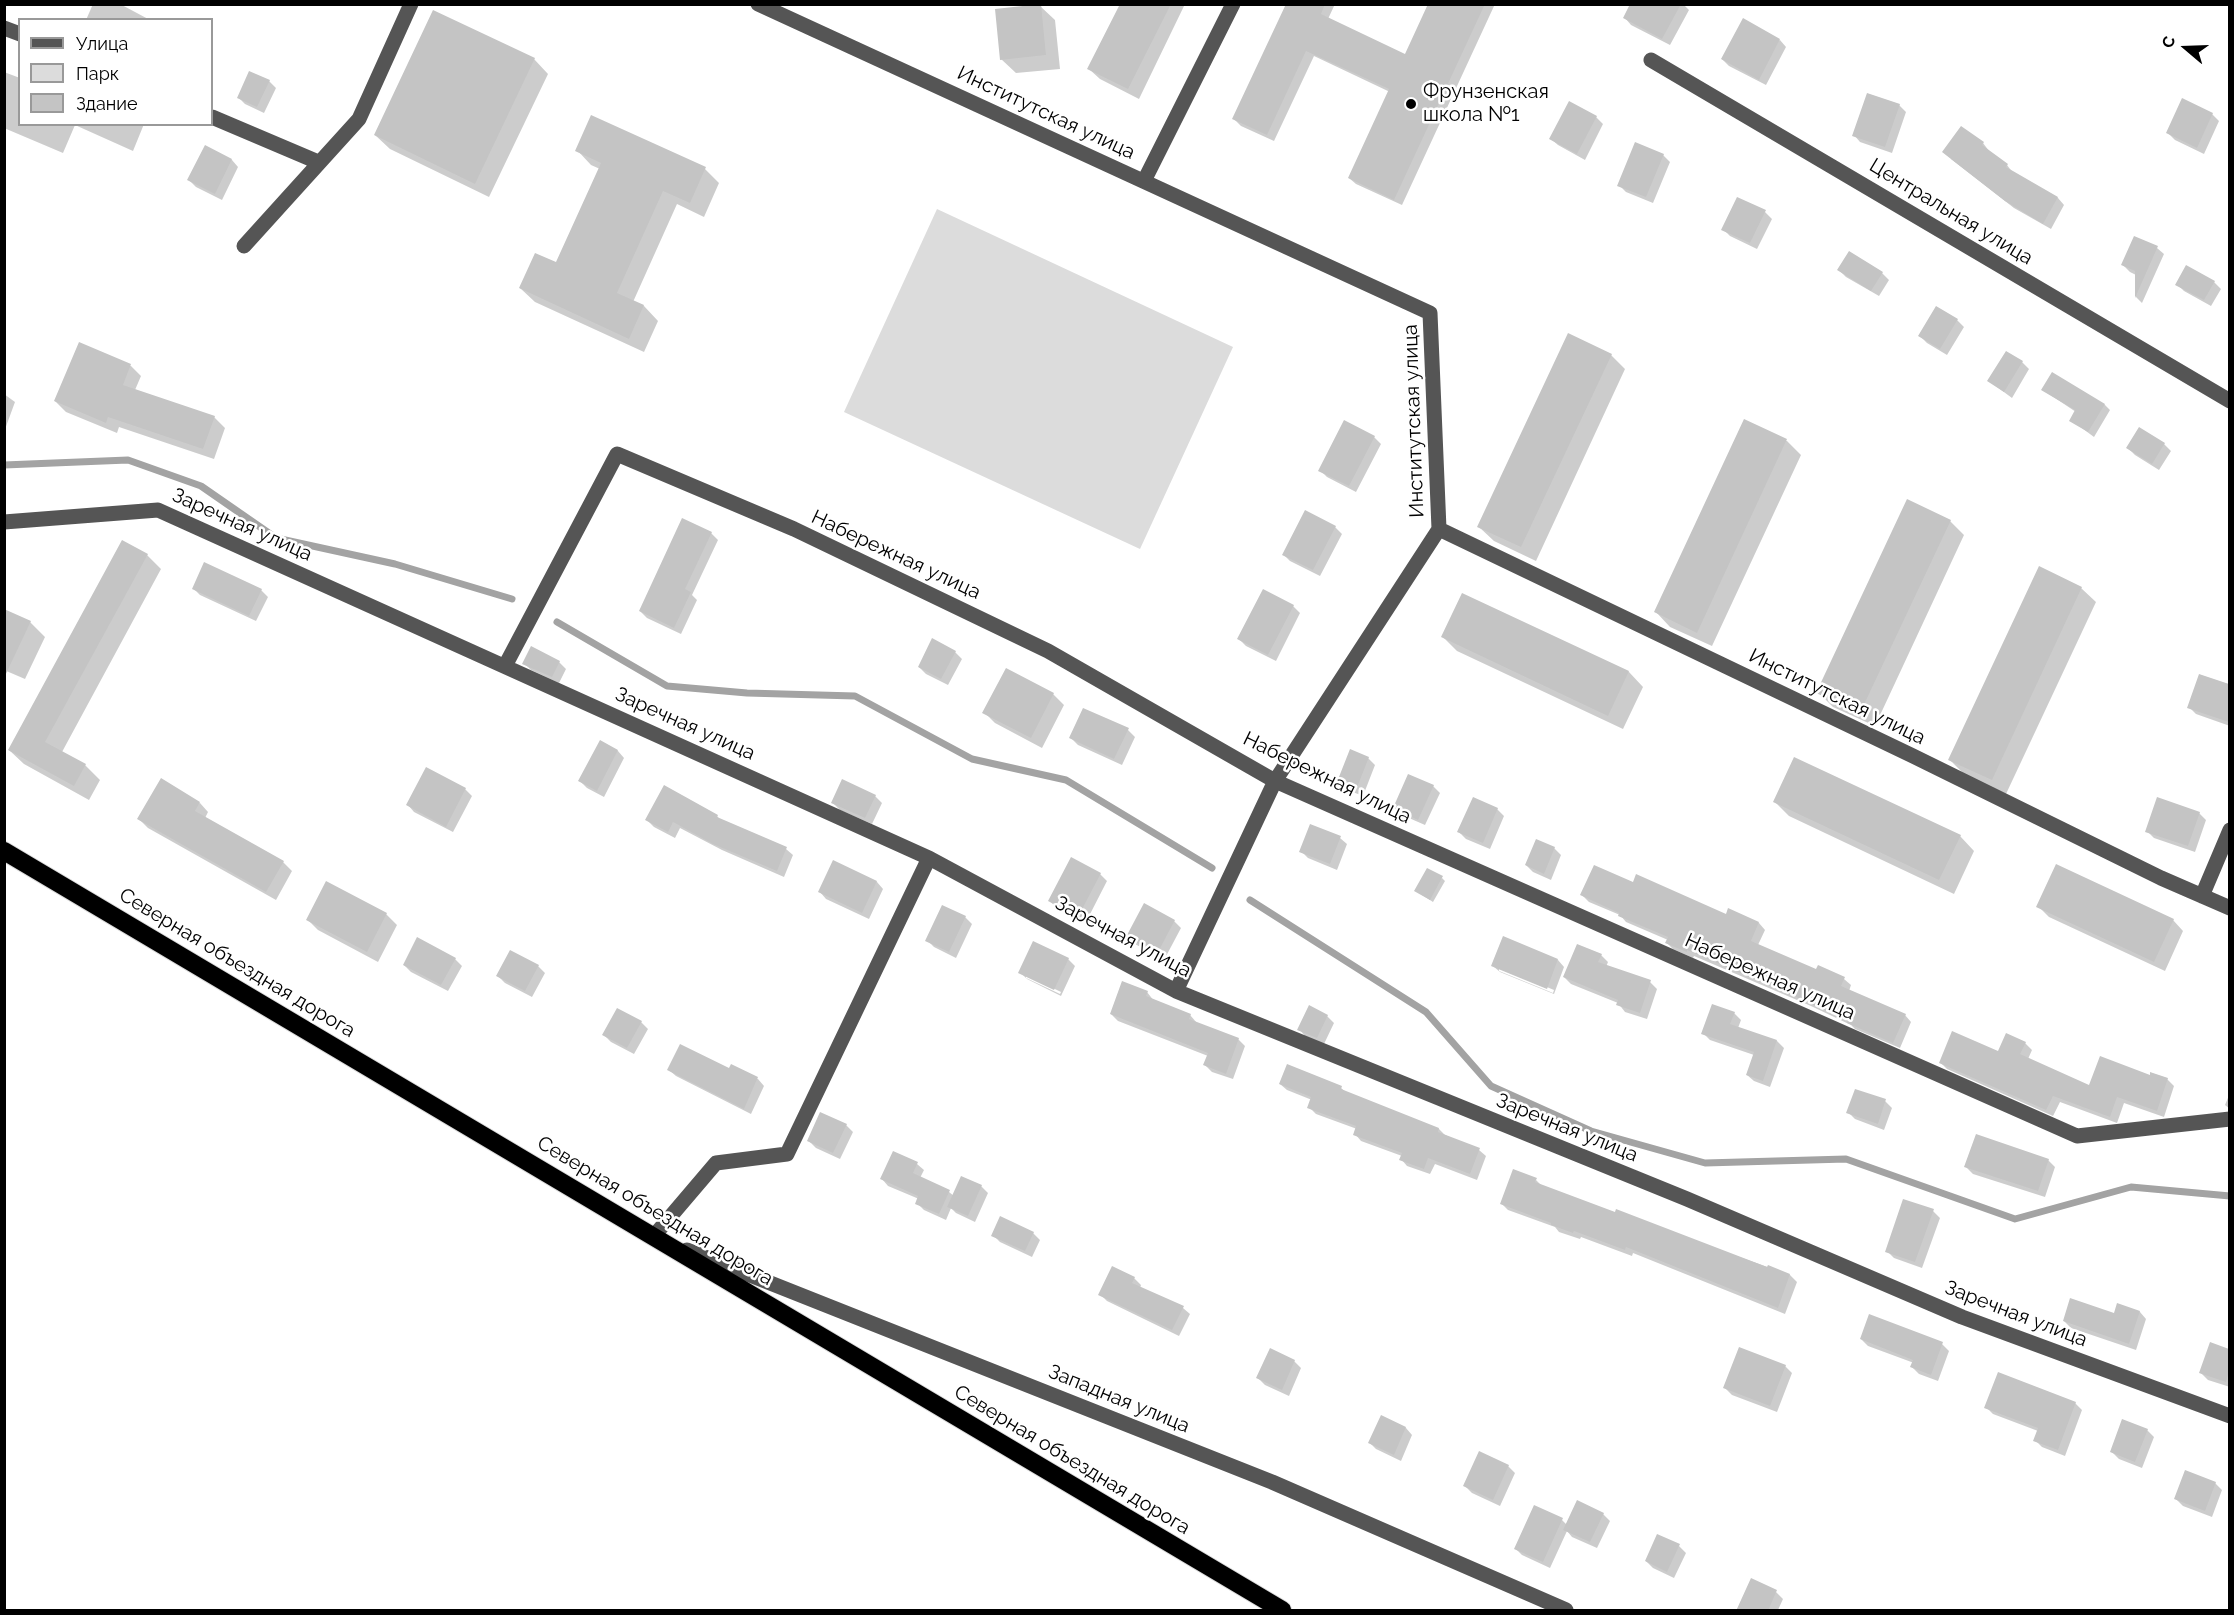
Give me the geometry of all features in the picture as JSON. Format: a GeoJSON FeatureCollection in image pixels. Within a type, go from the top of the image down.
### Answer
{"type":"FeatureCollection","features":[{"type":"Feature","properties":{"kind":"highway","name":"Северная объездная дорога"},"geometry":{"type":"LineString","coordinates":[[4,850],[1282,1611]]}},
{"type":"Feature","properties":{"kind":"street"},"geometry":{"type":"LineString","coordinates":[[244,246],[359,119],[411,4]]}},
{"type":"Feature","properties":{"kind":"street","name":"Институтская улица"},"geometry":{"type":"LineString","coordinates":[[758,4],[1430,313],[1439,528],[2161,878],[2229,908]]}},
{"type":"Feature","properties":{"kind":"street"},"geometry":{"type":"LineString","coordinates":[[1144,182],[1233,4]]}},
{"type":"Feature","properties":{"kind":"street","name":"Центральная улица"},"geometry":{"type":"LineString","coordinates":[[1651,60],[2229,401]]}},
{"type":"Feature","properties":{"kind":"street"},"geometry":{"type":"LineString","coordinates":[[213,117],[318,162]]}},
{"type":"Feature","properties":{"kind":"street","name":"Набережная улица"},"geometry":{"type":"LineString","coordinates":[[505,666],[617,454],[794,530],[1048,651],[1275,781],[2077,1136],[2229,1119]]}},
{"type":"Feature","properties":{"kind":"street","name":"Заречная улица"},"geometry":{"type":"LineString","coordinates":[[4,522],[158,510],[929,858],[1176,991],[1687,1199],[1962,1317],[2229,1416]]}},
{"type":"Feature","properties":{"kind":"street"},"geometry":{"type":"LineString","coordinates":[[1176,991],[1275,781],[1439,528]]}},
{"type":"Feature","properties":{"kind":"street"},"geometry":{"type":"LineString","coordinates":[[2202,896],[2229,830]]}},
{"type":"Feature","properties":{"kind":"street"},"geometry":{"type":"LineString","coordinates":[[653,1237],[716,1163],[787,1154],[929,858]]}},
{"type":"Feature","properties":{"kind":"street","name":"Западная улица"},"geometry":{"type":"LineString","coordinates":[[653,1237],[1272,1482],[1566,1611]]}},
{"type":"Feature","properties":{"kind":"green space"},"geometry":{"type":"Polygon","coordinates":[[[937,209],[1233,347],[1140,549],[844,412],[937,209]]]}},
{"type":"Feature","properties":{"kind":"building"},"geometry":{"type":"Polygon","coordinates":[[[1041,4],[1046,55],[1000,60],[995,9],[1041,4]]]}},
{"type":"Feature","properties":{"kind":"building"},"geometry":{"type":"Polygon","coordinates":[[[1120,4],[1171,4],[1128,89],[1087,69],[1120,4]]]}},
{"type":"Feature","properties":{"kind":"building","name":"Фрунзенская школа №1"},"geometry":{"type":"Polygon","coordinates":[[[1286,4],[1325,4],[1321,14],[1405,54],[1428,4],[1485,4],[1394,200],[1348,178],[1389,89],[1306,51],[1267,135],[1232,119],[1286,4]]]}},
{"type":"Feature","properties":{"kind":"building"},"geometry":{"type":"Polygon","coordinates":[[[1630,4],[1681,4],[1662,39],[1623,18],[1630,4]]]}},
{"type":"Feature","properties":{"kind":"building"},"geometry":{"type":"Polygon","coordinates":[[[433,10],[535,58],[475,184],[374,135],[433,10]]]}},
{"type":"Feature","properties":{"kind":"building"},"geometry":{"type":"Polygon","coordinates":[[[1743,18],[1780,39],[1759,80],[1721,59],[1743,18]]]}},
{"type":"Feature","properties":{"kind":"building"},"geometry":{"type":"Polygon","coordinates":[[[249,71],[270,80],[257,107],[237,98],[249,71]]]}},
{"type":"Feature","properties":{"kind":"building"},"geometry":{"type":"Polygon","coordinates":[[[1867,93],[1900,104],[1885,147],[1852,136],[1867,93]]]}},
{"type":"Feature","properties":{"kind":"building"},"geometry":{"type":"Polygon","coordinates":[[[2182,98],[2213,113],[2197,148],[2166,133],[2182,98]]]}},
{"type":"Feature","properties":{"kind":"building"},"geometry":{"type":"Polygon","coordinates":[[[1569,101],[1597,116],[1577,154],[1549,139],[1569,101]]]}},
{"type":"Feature","properties":{"kind":"building"},"geometry":{"type":"Polygon","coordinates":[[[591,115],[706,167],[690,203],[663,191],[617,293],[644,305],[629,339],[519,288],[535,253],[556,262],[601,163],[575,151],[591,115]]]}},
{"type":"Feature","properties":{"kind":"building"},"geometry":{"type":"Polygon","coordinates":[[[1961,126],[1984,142],[1982,145],[2008,164],[2006,167],[2058,197],[2043,224],[2005,201],[1942,152],[1961,126]]]}},
{"type":"Feature","properties":{"kind":"building"},"geometry":{"type":"Polygon","coordinates":[[[1635,142],[1664,154],[1646,197],[1617,186],[1635,142]]]}},
{"type":"Feature","properties":{"kind":"building"},"geometry":{"type":"Polygon","coordinates":[[[205,145],[232,159],[215,194],[187,180],[205,145]]]}},
{"type":"Feature","properties":{"kind":"building"},"geometry":{"type":"Polygon","coordinates":[[[1737,197],[1766,210],[1750,243],[1721,230],[1737,197]]]}},
{"type":"Feature","properties":{"kind":"building"},"geometry":{"type":"Polygon","coordinates":[[[2134,236],[2158,246],[2135,298],[2135,271],[2121,265],[2134,236]]]}},
{"type":"Feature","properties":{"kind":"building"},"geometry":{"type":"Polygon","coordinates":[[[1849,251],[1883,272],[1871,291],[1837,270],[1849,251]]]}},
{"type":"Feature","properties":{"kind":"building"},"geometry":{"type":"Polygon","coordinates":[[[2186,265],[2215,281],[2204,300],[2175,285],[2186,265]]]}},
{"type":"Feature","properties":{"kind":"building"},"geometry":{"type":"Polygon","coordinates":[[[1936,306],[1958,319],[1940,349],[1918,336],[1936,306]]]}},
{"type":"Feature","properties":{"kind":"building"},"geometry":{"type":"Polygon","coordinates":[[[1568,333],[1612,354],[1521,547],[1477,527],[1568,333]]]}},
{"type":"Feature","properties":{"kind":"building"},"geometry":{"type":"Polygon","coordinates":[[[79,342],[131,364],[123,385],[215,416],[203,449],[108,417],[106,423],[54,401],[79,342]]]}},
{"type":"Feature","properties":{"kind":"building"},"geometry":{"type":"Polygon","coordinates":[[[2006,351],[2023,361],[2004,392],[1987,381],[2006,351]]]}},
{"type":"Feature","properties":{"kind":"building"},"geometry":{"type":"Polygon","coordinates":[[[2052,372],[2105,404],[2088,432],[2069,421],[2075,410],[2041,390],[2052,372]]]}},
{"type":"Feature","properties":{"kind":"building"},"geometry":{"type":"Polygon","coordinates":[[[1744,419],[1787,439],[1697,633],[1654,612],[1744,419]]]}},
{"type":"Feature","properties":{"kind":"building"},"geometry":{"type":"Polygon","coordinates":[[[1344,420],[1375,436],[1349,486],[1318,471],[1344,420]]]}},
{"type":"Feature","properties":{"kind":"building"},"geometry":{"type":"Polygon","coordinates":[[[2139,427],[2165,443],[2152,464],[2126,448],[2139,427]]]}},
{"type":"Feature","properties":{"kind":"building"},"geometry":{"type":"Polygon","coordinates":[[[1907,499],[1951,520],[1860,713],[1816,693],[1907,499]]]}},
{"type":"Feature","properties":{"kind":"building"},"geometry":{"type":"Polygon","coordinates":[[[1305,510],[1336,526],[1313,570],[1282,555],[1305,510]]]}},
{"type":"Feature","properties":{"kind":"building"},"geometry":{"type":"Polygon","coordinates":[[[682,518],[712,532],[685,589],[691,592],[674,628],[639,611],[682,518]]]}},
{"type":"Feature","properties":{"kind":"building"},"geometry":{"type":"Polygon","coordinates":[[[122,540],[148,554],[45,742],[86,764],[74,786],[8,750],[122,540]]]}},
{"type":"Feature","properties":{"kind":"building"},"geometry":{"type":"Polygon","coordinates":[[[204,562],[262,589],[249,616],[192,589],[204,562]]]}},
{"type":"Feature","properties":{"kind":"building"},"geometry":{"type":"Polygon","coordinates":[[[2039,566],[2082,587],[1992,780],[1948,760],[2039,566]]]}},
{"type":"Feature","properties":{"kind":"building"},"geometry":{"type":"Polygon","coordinates":[[[1263,589],[1294,605],[1268,655],[1237,639],[1263,589]]]}},
{"type":"Feature","properties":{"kind":"building"},"geometry":{"type":"Polygon","coordinates":[[[1462,593],[1629,671],[1608,716],[1441,637],[1462,593]]]}},
{"type":"Feature","properties":{"kind":"building"},"geometry":{"type":"Polygon","coordinates":[[[4,609],[31,621],[4,678],[4,609]]]}},
{"type":"Feature","properties":{"kind":"building"},"geometry":{"type":"Polygon","coordinates":[[[932,638],[956,651],[941,679],[918,667],[932,638]]]}},
{"type":"Feature","properties":{"kind":"building"},"geometry":{"type":"Polygon","coordinates":[[[531,646],[560,661],[552,677],[522,664],[531,646]]]}},
{"type":"Feature","properties":{"kind":"building"},"geometry":{"type":"Polygon","coordinates":[[[1006,668],[1054,693],[1031,738],[982,713],[1006,668]]]}},
{"type":"Feature","properties":{"kind":"building"},"geometry":{"type":"Polygon","coordinates":[[[2199,674],[2229,684],[2229,722],[2187,708],[2199,674]]]}},
{"type":"Feature","properties":{"kind":"building"},"geometry":{"type":"Polygon","coordinates":[[[1083,708],[1129,728],[1114,759],[1069,738],[1083,708]]]}},
{"type":"Feature","properties":{"kind":"building"},"geometry":{"type":"Polygon","coordinates":[[[600,740],[618,750],[597,791],[578,781],[600,740]]]}},
{"type":"Feature","properties":{"kind":"building"},"geometry":{"type":"Polygon","coordinates":[[[1350,749],[1369,757],[1356,790],[1337,782],[1350,749]]]}},
{"type":"Feature","properties":{"kind":"building"},"geometry":{"type":"Polygon","coordinates":[[[1794,757],[1961,835],[1939,880],[1773,802],[1794,757]]]}},
{"type":"Feature","properties":{"kind":"building"},"geometry":{"type":"Polygon","coordinates":[[[426,767],[466,788],[446,827],[406,805],[426,767]]]}},
{"type":"Feature","properties":{"kind":"building"},"geometry":{"type":"Polygon","coordinates":[[[1408,774],[1434,785],[1418,820],[1393,808],[1408,774]]]}},
{"type":"Feature","properties":{"kind":"building"},"geometry":{"type":"Polygon","coordinates":[[[161,778],[200,802],[195,811],[284,861],[266,892],[137,819],[161,778]]]}},
{"type":"Feature","properties":{"kind":"building"},"geometry":{"type":"Polygon","coordinates":[[[842,779],[876,795],[865,818],[831,803],[842,779]]]}},
{"type":"Feature","properties":{"kind":"building"},"geometry":{"type":"Polygon","coordinates":[[[664,785],[718,815],[717,817],[787,847],[777,871],[713,844],[673,822],[668,832],[645,820],[664,785]]]}},
{"type":"Feature","properties":{"kind":"building"},"geometry":{"type":"Polygon","coordinates":[[[1473,797],[1498,808],[1483,843],[1457,832],[1473,797]]]}},
{"type":"Feature","properties":{"kind":"building"},"geometry":{"type":"Polygon","coordinates":[[[2157,797],[2200,812],[2188,846],[2145,832],[2157,797]]]}},
{"type":"Feature","properties":{"kind":"building"},"geometry":{"type":"Polygon","coordinates":[[[1310,824],[1341,836],[1330,864],[1299,852],[1310,824]]]}},
{"type":"Feature","properties":{"kind":"building"},"geometry":{"type":"Polygon","coordinates":[[[1536,839],[1555,847],[1544,874],[1525,865],[1536,839]]]}},
{"type":"Feature","properties":{"kind":"building"},"geometry":{"type":"Polygon","coordinates":[[[1071,857],[1101,873],[1078,917],[1048,901],[1071,857]]]}},
{"type":"Feature","properties":{"kind":"building"},"geometry":{"type":"Polygon","coordinates":[[[833,860],[877,881],[862,913],[818,892],[833,860]]]}},
{"type":"Feature","properties":{"kind":"building"},"geometry":{"type":"Polygon","coordinates":[[[2056,864],[2174,919],[2154,962],[2036,907],[2056,864]]]}},
{"type":"Feature","properties":{"kind":"building"},"geometry":{"type":"Polygon","coordinates":[[[1594,865],[1633,882],[1636,874],[1726,914],[1728,908],[1759,922],[1751,941],[1816,969],[1818,965],[1845,977],[1841,986],[1906,1014],[1893,1043],[1803,1000],[1687,950],[1687,952],[1665,943],[1668,937],[1618,916],[1619,913],[1580,895],[1594,865]]]}},
{"type":"Feature","properties":{"kind":"building"},"geometry":{"type":"Polygon","coordinates":[[[1427,868],[1443,876],[1430,900],[1414,891],[1427,868]]]}},
{"type":"Feature","properties":{"kind":"building"},"geometry":{"type":"Polygon","coordinates":[[[326,881],[387,913],[367,952],[306,920],[326,881]]]}},
{"type":"Feature","properties":{"kind":"building"},"geometry":{"type":"Polygon","coordinates":[[[1144,903],[1175,920],[1157,954],[1126,937],[1144,903]]]}},
{"type":"Feature","properties":{"kind":"building"},"geometry":{"type":"Polygon","coordinates":[[[942,905],[966,916],[949,952],[925,941],[942,905]]]}},
{"type":"Feature","properties":{"kind":"building"},"geometry":{"type":"Polygon","coordinates":[[[1503,936],[1558,959],[1547,989],[1491,966],[1503,936]]]}},
{"type":"Feature","properties":{"kind":"building"},"geometry":{"type":"Polygon","coordinates":[[[417,937],[456,958],[441,985],[403,965],[417,937]]]}},
{"type":"Feature","properties":{"kind":"building"},"geometry":{"type":"Polygon","coordinates":[[[1033,941],[1069,958],[1054,990],[1018,973],[1033,941]]]}},
{"type":"Feature","properties":{"kind":"building"},"geometry":{"type":"Polygon","coordinates":[[[1577,944],[1602,954],[1598,962],[1651,980],[1640,1013],[1616,1005],[1618,1000],[1563,977],[1577,944]]]}},
{"type":"Feature","properties":{"kind":"building"},"geometry":{"type":"Polygon","coordinates":[[[510,950],[539,965],[525,991],[496,976],[510,950]]]}},
{"type":"Feature","properties":{"kind":"building"},"geometry":{"type":"Polygon","coordinates":[[[1122,981],[1148,991],[1146,996],[1191,1014],[1189,1019],[1239,1038],[1226,1074],[1203,1065],[1208,1053],[1110,1014],[1122,981]]]}},
{"type":"Feature","properties":{"kind":"building"},"geometry":{"type":"Polygon","coordinates":[[[1712,1004],[1735,1012],[1730,1024],[1777,1040],[1763,1081],[1746,1075],[1754,1052],[1701,1034],[1712,1004]]]}},
{"type":"Feature","properties":{"kind":"building"},"geometry":{"type":"Polygon","coordinates":[[[1309,1005],[1328,1015],[1317,1038],[1297,1030],[1309,1005]]]}},
{"type":"Feature","properties":{"kind":"building"},"geometry":{"type":"Polygon","coordinates":[[[617,1008],[642,1021],[627,1048],[602,1035],[617,1008]]]}},
{"type":"Feature","properties":{"kind":"building"},"geometry":{"type":"Polygon","coordinates":[[[1952,1031],[1998,1051],[2006,1033],[2026,1042],[2020,1054],[2089,1085],[2100,1056],[2150,1075],[2150,1072],[2168,1078],[2157,1111],[2117,1097],[2110,1117],[2053,1096],[2046,1110],[1939,1063],[1952,1031]]]}},
{"type":"Feature","properties":{"kind":"building"},"geometry":{"type":"Polygon","coordinates":[[[680,1044],[729,1068],[731,1064],[758,1077],[744,1109],[667,1070],[680,1044]]]}},
{"type":"Feature","properties":{"kind":"building"},"geometry":{"type":"Polygon","coordinates":[[[1287,1064],[1342,1086],[1341,1089],[1439,1128],[1438,1132],[1480,1148],[1470,1174],[1428,1158],[1424,1169],[1399,1160],[1402,1153],[1353,1135],[1356,1126],[1307,1108],[1311,1097],[1279,1084],[1287,1064]]]}},
{"type":"Feature","properties":{"kind":"building"},"geometry":{"type":"Polygon","coordinates":[[[1855,1089],[1886,1099],[1878,1124],[1846,1113],[1855,1089]]]}},
{"type":"Feature","properties":{"kind":"building"},"geometry":{"type":"Polygon","coordinates":[[[820,1112],[847,1124],[833,1153],[807,1141],[820,1112]]]}},
{"type":"Feature","properties":{"kind":"building"},"geometry":{"type":"Polygon","coordinates":[[[1976,1134],[2049,1159],[2038,1191],[1964,1167],[1976,1134]]]}},
{"type":"Feature","properties":{"kind":"building"},"geometry":{"type":"Polygon","coordinates":[[[893,1151],[918,1162],[913,1173],[950,1190],[939,1214],[915,1204],[918,1196],[880,1179],[893,1151]]]}},
{"type":"Feature","properties":{"kind":"building"},"geometry":{"type":"Polygon","coordinates":[[[1513,1169],[1537,1178],[1535,1182],[1615,1212],[1616,1209],[1790,1274],[1778,1308],[1626,1247],[1625,1250],[1574,1231],[1573,1233],[1500,1204],[1513,1169]]]}},
{"type":"Feature","properties":{"kind":"building"},"geometry":{"type":"Polygon","coordinates":[[[961,1176],[982,1185],[968,1216],[947,1207],[961,1176]]]}},
{"type":"Feature","properties":{"kind":"building"},"geometry":{"type":"Polygon","coordinates":[[[1903,1199],[1934,1209],[1915,1262],[1885,1252],[1903,1199]]]}},
{"type":"Feature","properties":{"kind":"building"},"geometry":{"type":"Polygon","coordinates":[[[1000,1216],[1034,1232],[1025,1251],[991,1236],[1000,1216]]]}},
{"type":"Feature","properties":{"kind":"building"},"geometry":{"type":"Polygon","coordinates":[[[1112,1266],[1135,1277],[1132,1283],[1184,1306],[1172,1330],[1098,1295],[1112,1266]]]}},
{"type":"Feature","properties":{"kind":"building"},"geometry":{"type":"Polygon","coordinates":[[[2070,1298],[2114,1313],[2117,1303],[2140,1311],[2129,1344],[2063,1321],[2070,1298]]]}},
{"type":"Feature","properties":{"kind":"building"},"geometry":{"type":"Polygon","coordinates":[[[1869,1314],[1943,1342],[1931,1375],[1910,1367],[1913,1360],[1860,1339],[1869,1314]]]}},
{"type":"Feature","properties":{"kind":"building"},"geometry":{"type":"Polygon","coordinates":[[[2210,1342],[2229,1349],[2229,1371],[2226,1382],[2199,1373],[2210,1342]]]}},
{"type":"Feature","properties":{"kind":"building"},"geometry":{"type":"Polygon","coordinates":[[[1739,1347],[1786,1365],[1770,1406],[1723,1388],[1739,1347]]]}},
{"type":"Feature","properties":{"kind":"building"},"geometry":{"type":"Polygon","coordinates":[[[1270,1348],[1295,1360],[1282,1390],[1256,1378],[1270,1348]]]}},
{"type":"Feature","properties":{"kind":"building"},"geometry":{"type":"Polygon","coordinates":[[[1998,1372],[2076,1402],[2058,1450],[2033,1441],[2038,1428],[1984,1408],[1998,1372]]]}},
{"type":"Feature","properties":{"kind":"building"},"geometry":{"type":"Polygon","coordinates":[[[1381,1415],[1406,1427],[1394,1455],[1368,1443],[1381,1415]]]}},
{"type":"Feature","properties":{"kind":"building"},"geometry":{"type":"Polygon","coordinates":[[[2122,1419],[2148,1429],[2135,1462],[2110,1452],[2122,1419]]]}},
{"type":"Feature","properties":{"kind":"building"},"geometry":{"type":"Polygon","coordinates":[[[1479,1451],[1509,1465],[1493,1500],[1463,1486],[1479,1451]]]}},
{"type":"Feature","properties":{"kind":"building"},"geometry":{"type":"Polygon","coordinates":[[[2185,1470],[2216,1482],[2205,1511],[2174,1499],[2185,1470]]]}},
{"type":"Feature","properties":{"kind":"building"},"geometry":{"type":"Polygon","coordinates":[[[1577,1500],[1604,1513],[1590,1542],[1563,1530],[1577,1500]]]}},
{"type":"Feature","properties":{"kind":"building"},"geometry":{"type":"Polygon","coordinates":[[[1534,1505],[1563,1518],[1543,1562],[1514,1549],[1534,1505]]]}},
{"type":"Feature","properties":{"kind":"building"},"geometry":{"type":"Polygon","coordinates":[[[1657,1534],[1680,1544],[1667,1572],[1645,1561],[1657,1534]]]}},
{"type":"Feature","properties":{"kind":"building"},"geometry":{"type":"Polygon","coordinates":[[[1751,1578],[1777,1590],[1768,1611],[1736,1611],[1751,1578]]]}},
{"type":"Feature","properties":{"kind":"waterway"},"geometry":{"type":"LineString","coordinates":[[4,465],[128,460],[201,486],[276,538],[395,564],[512,599]]}},
{"type":"Feature","properties":{"kind":"waterway"},"geometry":{"type":"LineString","coordinates":[[557,622],[667,686],[747,693],[855,696],[972,759],[1066,780],[1212,868]]}},
{"type":"Feature","properties":{"kind":"waterway"},"geometry":{"type":"LineString","coordinates":[[1250,900],[1426,1012],[1491,1086],[1591,1131],[1705,1163],[1846,1159],[2015,1219],[2131,1187],[2230,1196]]}},
{"type":"Feature","properties":{"kind":"place","name":"Фрунзенская школа №1"},"geometry":{"type":"Point","coordinates":[1411,104]}}]}
